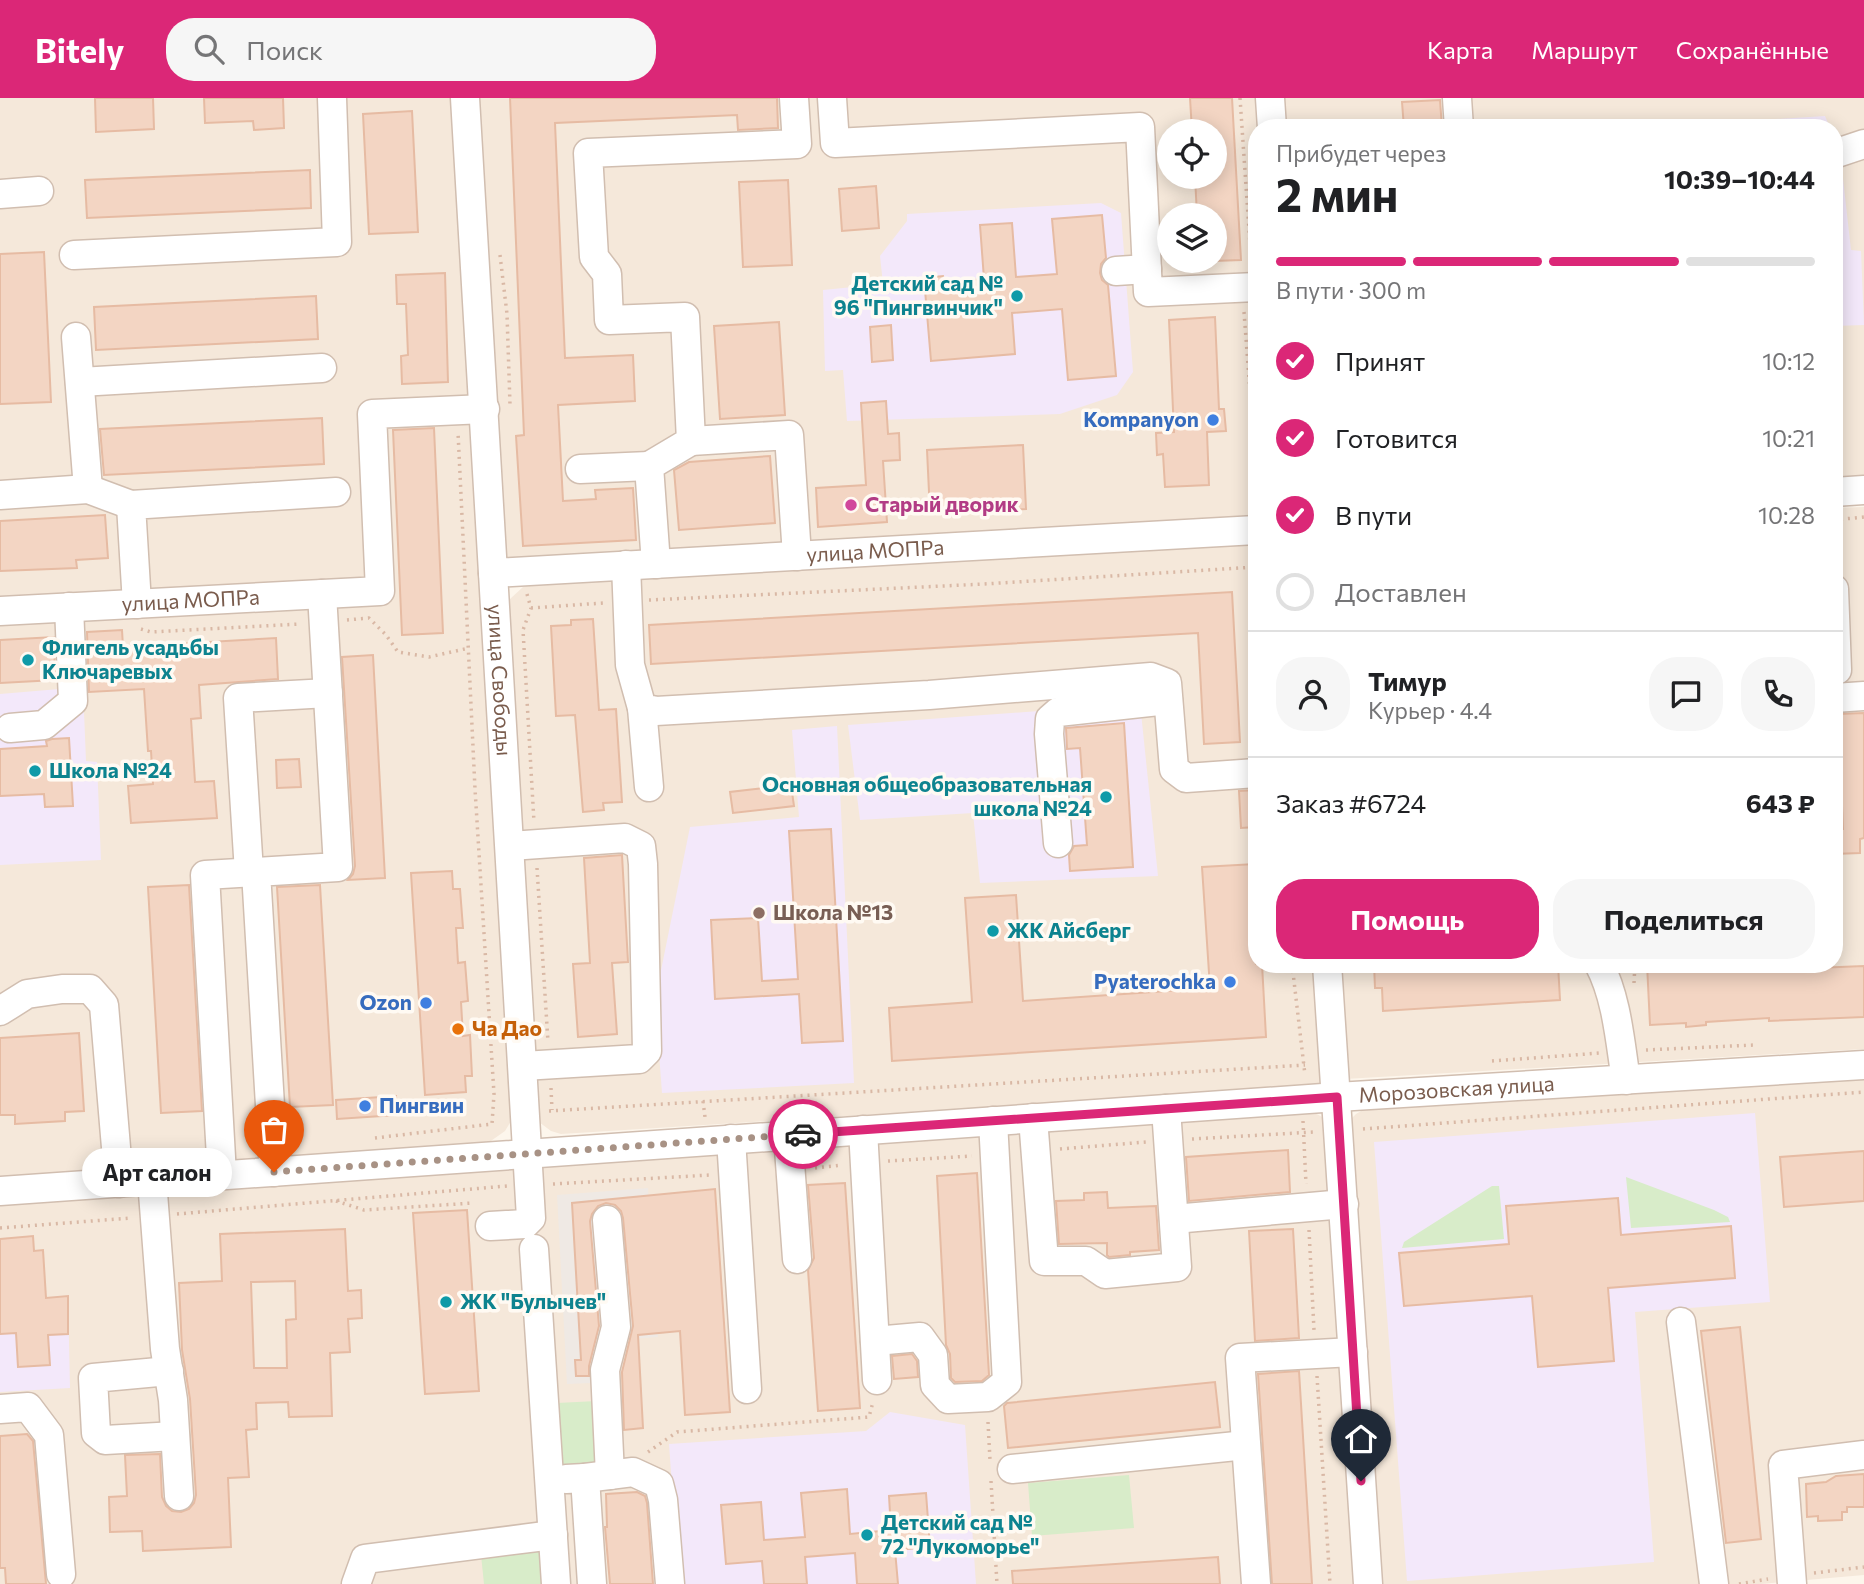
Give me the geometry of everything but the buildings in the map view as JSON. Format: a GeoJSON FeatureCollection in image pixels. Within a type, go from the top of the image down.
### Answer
{"type":"FeatureCollection","features":[{"type":"Feature","properties":{"kind":"street"},"geometry":{"type":"LineString","coordinates":[[74,255],[337,242],[332,98]]}},
{"type":"Feature","properties":{"kind":"street","name":"улица Свободы"},"geometry":{"type":"LineString","coordinates":[[465,98],[531,1218],[525,1224],[490,1226]]}},
{"type":"Feature","properties":{"kind":"street"},"geometry":{"type":"LineString","coordinates":[[691,441],[685,317],[609,320],[607,274],[594,257],[589,153],[797,144],[794,98]]}},
{"type":"Feature","properties":{"kind":"street"},"geometry":{"type":"LineString","coordinates":[[832,98],[835,143],[1140,127],[1148,292],[1248,287]]}},
{"type":"Feature","properties":{"kind":"street"},"geometry":{"type":"LineString","coordinates":[[1270,98],[1271,119]]}},
{"type":"Feature","properties":{"kind":"street"},"geometry":{"type":"LineString","coordinates":[[1457,98],[1458,119]]}},
{"type":"Feature","properties":{"kind":"street"},"geometry":{"type":"LineString","coordinates":[[1843,151],[1864,144]]}},
{"type":"Feature","properties":{"kind":"street"},"geometry":{"type":"LineString","coordinates":[[0,194],[39,191]]}},
{"type":"Feature","properties":{"kind":"street"},"geometry":{"type":"LineString","coordinates":[[1116,271],[1147,269]]}},
{"type":"Feature","properties":{"kind":"street"},"geometry":{"type":"LineString","coordinates":[[76,337],[88,489]]}},
{"type":"Feature","properties":{"kind":"street"},"geometry":{"type":"LineString","coordinates":[[80,382],[322,368]]}},
{"type":"Feature","properties":{"kind":"street"},"geometry":{"type":"LineString","coordinates":[[457,410],[485,409]]}},
{"type":"Feature","properties":{"kind":"street","name":"улица МОПРа"},"geometry":{"type":"LineString","coordinates":[[0,611],[380,591],[372,414],[457,410]]}},
{"type":"Feature","properties":{"kind":"street"},"geometry":{"type":"LineString","coordinates":[[580,469],[649,466],[691,441],[789,435],[797,556]]}},
{"type":"Feature","properties":{"kind":"street"},"geometry":{"type":"LineString","coordinates":[[649,466],[656,564]]}},
{"type":"Feature","properties":{"kind":"street"},"geometry":{"type":"LineString","coordinates":[[0,495],[88,489],[131,505],[336,492]]}},
{"type":"Feature","properties":{"kind":"street"},"geometry":{"type":"LineString","coordinates":[[1843,491],[1864,490]]}},
{"type":"Feature","properties":{"kind":"street"},"geometry":{"type":"LineString","coordinates":[[131,505],[137,604]]}},
{"type":"Feature","properties":{"kind":"street","name":"улица МОПРа"},"geometry":{"type":"LineString","coordinates":[[493,573],[1248,530]]}},
{"type":"Feature","properties":{"kind":"street"},"geometry":{"type":"LineString","coordinates":[[625,565],[630,665],[642,708],[649,787]]}},
{"type":"Feature","properties":{"kind":"street"},"geometry":{"type":"LineString","coordinates":[[222,1175],[205,875],[338,867],[328,693],[312,623],[322,594]]}},
{"type":"Feature","properties":{"kind":"street"},"geometry":{"type":"LineString","coordinates":[[10,728],[44,726],[73,701],[69,607]]}},
{"type":"Feature","properties":{"kind":"street"},"geometry":{"type":"LineString","coordinates":[[642,708],[656,711],[929,695],[1151,677],[1167,683],[1174,769],[1186,778],[1248,774]]}},
{"type":"Feature","properties":{"kind":"street"},"geometry":{"type":"LineString","coordinates":[[1843,687],[1864,696]]}},
{"type":"Feature","properties":{"kind":"street"},"geometry":{"type":"LineString","coordinates":[[274,1172],[239,698],[328,693]]}},
{"type":"Feature","properties":{"kind":"street"},"geometry":{"type":"LineString","coordinates":[[1058,843],[1050,719],[1058,712],[1168,700]]}},
{"type":"Feature","properties":{"kind":"street"},"geometry":{"type":"LineString","coordinates":[[510,846],[625,838],[641,846],[643,863],[647,1051],[639,1059],[523,1066]]}},
{"type":"Feature","properties":{"kind":"street"},"geometry":{"type":"LineString","coordinates":[[1328,973],[1368,1584]]}},
{"type":"Feature","properties":{"kind":"street"},"geometry":{"type":"LineString","coordinates":[[1604,973],[1615,1013],[1626,1080]]}},
{"type":"Feature","properties":{"kind":"street"},"geometry":{"type":"LineString","coordinates":[[0,1011],[27,994],[62,989],[90,989],[104,1005],[119,1183]]}},
{"type":"Feature","properties":{"kind":"street","name":"Морозовская улица"},"geometry":{"type":"LineString","coordinates":[[0,1191],[1337,1097],[1864,1065]]}},
{"type":"Feature","properties":{"kind":"street"},"geometry":{"type":"LineString","coordinates":[[1033,1118],[1044,1261],[1086,1261],[1105,1273],[1177,1268],[1166,1109]]}},
{"type":"Feature","properties":{"kind":"street"},"geometry":{"type":"LineString","coordinates":[[875,1341],[920,1337],[933,1355],[935,1385],[948,1399],[988,1397],[1007,1382],[993,1121]]}},
{"type":"Feature","properties":{"kind":"street"},"geometry":{"type":"LineString","coordinates":[[863,1130],[877,1380]]}},
{"type":"Feature","properties":{"kind":"street"},"geometry":{"type":"LineString","coordinates":[[788,1135],[796,1259]]}},
{"type":"Feature","properties":{"kind":"street"},"geometry":{"type":"LineString","coordinates":[[731,1139],[747,1389]]}},
{"type":"Feature","properties":{"kind":"street"},"geometry":{"type":"LineString","coordinates":[[152,1180],[179,1496]]}},
{"type":"Feature","properties":{"kind":"street"},"geometry":{"type":"LineString","coordinates":[[1174,1219],[1344,1204]]}},
{"type":"Feature","properties":{"kind":"street"},"geometry":{"type":"LineString","coordinates":[[592,1584],[605,1370],[616,1327],[607,1220]]}},
{"type":"Feature","properties":{"kind":"street"},"geometry":{"type":"LineString","coordinates":[[534,1249],[556,1584]]}},
{"type":"Feature","properties":{"kind":"street"},"geometry":{"type":"LineString","coordinates":[[1681,1322],[1714,1584]]}},
{"type":"Feature","properties":{"kind":"street"},"geometry":{"type":"LineString","coordinates":[[1256,1584],[1240,1359],[1353,1352]]}},
{"type":"Feature","properties":{"kind":"street"},"geometry":{"type":"LineString","coordinates":[[169,1371],[93,1378],[96,1433],[105,1440],[175,1436]]}},
{"type":"Feature","properties":{"kind":"street"},"geometry":{"type":"LineString","coordinates":[[0,1409],[28,1407],[49,1435],[61,1574]]}},
{"type":"Feature","properties":{"kind":"street"},"geometry":{"type":"LineString","coordinates":[[998,1471],[1246,1445]]}},
{"type":"Feature","properties":{"kind":"street"},"geometry":{"type":"LineString","coordinates":[[1793,1584],[1783,1465],[1864,1455]]}},
{"type":"Feature","properties":{"kind":"street"},"geometry":{"type":"LineString","coordinates":[[549,1481],[633,1472],[659,1484],[663,1500],[670,1584]]}},
{"type":"Feature","properties":{"kind":"street"},"geometry":{"type":"LineString","coordinates":[[356,1584],[365,1559],[553,1535]]}},
{"type":"Feature","properties":{"kind":"path"},"geometry":{"type":"LineString","coordinates":[[369,1139],[492,1124],[494,1094],[457,410]]}},
{"type":"Feature","properties":{"kind":"path"},"geometry":{"type":"LineString","coordinates":[[1843,519],[1864,517]]}},
{"type":"Feature","properties":{"kind":"path"},"geometry":{"type":"LineString","coordinates":[[531,607],[1248,568]]}},
{"type":"Feature","properties":{"kind":"path"},"geometry":{"type":"LineString","coordinates":[[312,623],[369,618],[398,652],[429,656],[468,648]]}},
{"type":"Feature","properties":{"kind":"path"},"geometry":{"type":"LineString","coordinates":[[552,1110],[1305,1065],[1293,973]]}},
{"type":"Feature","properties":{"kind":"path"},"geometry":{"type":"LineString","coordinates":[[1360,1129],[1864,1092]]}},
{"type":"Feature","properties":{"kind":"path"},"geometry":{"type":"LineString","coordinates":[[1036,1151],[1303,1133]]}},
{"type":"Feature","properties":{"kind":"path"},"geometry":{"type":"LineString","coordinates":[[790,1170],[995,1154]]}},
{"type":"Feature","properties":{"kind":"path"},"geometry":{"type":"LineString","coordinates":[[0,1228],[530,1185],[733,1175]]}},
{"type":"Feature","properties":{"kind":"path"},"geometry":{"type":"LineString","coordinates":[[334,1200],[364,1210],[473,1203]]}},
{"type":"Feature","properties":{"kind":"path"},"geometry":{"type":"LineString","coordinates":[[646,1454],[677,1432],[869,1417],[877,1380]]}},
{"type":"Feature","properties":{"kind":"path"},"geometry":{"type":"LineString","coordinates":[[988,1397],[998,1471],[997,1584]]}},
{"type":"Feature","properties":{"kind":"shaded area"},"geometry":{"type":"Polygon","coordinates":[[[0,98],[454,98],[511,1121],[505,1131],[488,1143],[0,1179],[0,98]]]}},
{"type":"Feature","properties":{"kind":"shaded area"},"geometry":{"type":"Polygon","coordinates":[[[473,98],[1260,98],[1261,119],[1248,119],[1248,520],[501,563],[473,98]]]}},
{"type":"Feature","properties":{"kind":"shaded area"},"geometry":{"type":"Polygon","coordinates":[[[1280,98],[1864,98],[1864,485],[1843,486],[1843,119],[1281,119],[1280,98]]]}},
{"type":"Feature","properties":{"kind":"shaded area"},"geometry":{"type":"Polygon","coordinates":[[[1825,116],[1826,119],[1776,119],[1825,116]]]}},
{"type":"Feature","properties":{"kind":"shaded area"},"geometry":{"type":"Polygon","coordinates":[[[1843,179],[1851,250],[1861,251],[1864,325],[1843,326],[1843,179]]]}},
{"type":"Feature","properties":{"kind":"shaded area"},"geometry":{"type":"Polygon","coordinates":[[[1101,203],[1121,213],[1133,372],[1117,395],[1060,414],[847,421],[843,370],[825,371],[823,290],[883,284],[880,256],[907,221],[907,214],[1101,203]]]}},
{"type":"Feature","properties":{"kind":"shaded area"},"geometry":{"type":"Polygon","coordinates":[[[1864,507],[1864,1049],[1345,1079],[1338,973],[1843,973],[1843,508],[1864,507]]]}},
{"type":"Feature","properties":{"kind":"shaded area"},"geometry":{"type":"Polygon","coordinates":[[[1248,538],[1248,973],[1317,973],[1322,1083],[1311,1087],[561,1134],[551,1131],[539,1122],[508,607],[510,599],[523,587],[531,584],[1248,538]]]}},
{"type":"Feature","properties":{"kind":"shaded area"},"geometry":{"type":"Polygon","coordinates":[[[83,687],[86,761],[97,762],[101,860],[0,865],[0,694],[83,687]]]}},
{"type":"Feature","properties":{"kind":"shaded area"},"geometry":{"type":"Polygon","coordinates":[[[1049,698],[1140,703],[1158,876],[980,883],[973,813],[860,820],[848,725],[1039,711],[1049,698]]]}},
{"type":"Feature","properties":{"kind":"shaded area","name":"Школа №13"},"geometry":{"type":"Polygon","coordinates":[[[837,726],[854,1083],[662,1093],[655,1000],[690,827],[799,817],[792,730],[837,726]]]}},
{"type":"Feature","properties":{"kind":"shaded area"},"geometry":{"type":"Polygon","coordinates":[[[1864,1076],[1864,1575],[1761,1584],[1373,1584],[1349,1121],[1363,1110],[1864,1076]]]}},
{"type":"Feature","properties":{"kind":"shaded area"},"geometry":{"type":"Polygon","coordinates":[[[1310,1110],[1322,1117],[1328,1128],[1357,1584],[0,1584],[0,1202],[1310,1110]]]}},
{"type":"Feature","properties":{"kind":"shaded area"},"geometry":{"type":"Polygon","coordinates":[[[1755,1113],[1770,1302],[1635,1312],[1654,1562],[1407,1581],[1374,1142],[1755,1113]]]}},
{"type":"Feature","properties":{"kind":"shaded area"},"geometry":{"type":"Polygon","coordinates":[[[648,1188],[658,1337],[617,1340],[617,1382],[567,1384],[557,1195],[648,1188]]]}},
{"type":"Feature","properties":{"kind":"shaded area"},"geometry":{"type":"Polygon","coordinates":[[[68,1296],[70,1388],[0,1392],[0,1300],[68,1296]]]}},
{"type":"Feature","properties":{"kind":"shaded area"},"geometry":{"type":"Polygon","coordinates":[[[890,1412],[965,1425],[976,1584],[679,1584],[669,1444],[866,1431],[890,1412]]]}},
{"type":"Feature","properties":{"kind":"green space"},"geometry":{"type":"Polygon","coordinates":[[[1626,1177],[1714,1210],[1728,1217],[1730,1222],[1631,1228],[1626,1177]]]}},
{"type":"Feature","properties":{"kind":"green space"},"geometry":{"type":"Polygon","coordinates":[[[1492,1186],[1499,1186],[1504,1239],[1402,1248],[1404,1242],[1492,1186]]]}},
{"type":"Feature","properties":{"kind":"green space"},"geometry":{"type":"Polygon","coordinates":[[[597,1401],[601,1467],[561,1469],[557,1403],[597,1401]]]}},
{"type":"Feature","properties":{"kind":"green space"},"geometry":{"type":"Polygon","coordinates":[[[1129,1475],[1134,1528],[1032,1536],[1028,1483],[1129,1475]]]}},
{"type":"Feature","properties":{"kind":"green space"},"geometry":{"type":"Polygon","coordinates":[[[542,1549],[545,1584],[484,1584],[481,1555],[542,1549]]]}},
{"type":"Feature","properties":{"kind":"way so far"},"geometry":{"type":"LineString","coordinates":[[274,1172],[803,1134]]}},
{"type":"Feature","properties":{"kind":"place","name":"Детский сад № 96 \"Пингвинчик\""},"geometry":{"type":"Point","coordinates":[1017,296]}},
{"type":"Feature","properties":{"kind":"place","name":"Kompanyon"},"geometry":{"type":"Point","coordinates":[1213,420]}},
{"type":"Feature","properties":{"kind":"place","name":"Старый дворик"},"geometry":{"type":"Point","coordinates":[851,505]}},
{"type":"Feature","properties":{"kind":"place","name":"Флигель усадьбы Ключаревых"},"geometry":{"type":"Point","coordinates":[28,660]}},
{"type":"Feature","properties":{"kind":"place","name":"Школа №24"},"geometry":{"type":"Point","coordinates":[35,771]}},
{"type":"Feature","properties":{"kind":"place","name":"Основная общеобразовательная школа №24"},"geometry":{"type":"Point","coordinates":[1106,797]}},
{"type":"Feature","properties":{"kind":"place","name":"Школа №13"},"geometry":{"type":"Point","coordinates":[759,913]}},
{"type":"Feature","properties":{"kind":"place","name":"ЖК Айсберг"},"geometry":{"type":"Point","coordinates":[993,931]}},
{"type":"Feature","properties":{"kind":"place","name":"Pyaterochka"},"geometry":{"type":"Point","coordinates":[1230,982]}},
{"type":"Feature","properties":{"kind":"place","name":"Ozon"},"geometry":{"type":"Point","coordinates":[426,1003]}},
{"type":"Feature","properties":{"kind":"place","name":"Ча Дао"},"geometry":{"type":"Point","coordinates":[458,1029]}},
{"type":"Feature","properties":{"kind":"place","name":"Пингвин"},"geometry":{"type":"Point","coordinates":[365,1106]}},
{"type":"Feature","properties":{"kind":"place","name":"Арт салон"},"geometry":{"type":"Point","coordinates":[274,1172]}},
{"type":"Feature","properties":{"kind":"place","name":"ЖК \"Булычев\""},"geometry":{"type":"Point","coordinates":[446,1302]}},
{"type":"Feature","properties":{"kind":"place","name":"Детский сад № 72 \"Лукоморье\""},"geometry":{"type":"Point","coordinates":[867,1535]}},
{"type":"Feature","properties":{"kind":"route"},"geometry":{"type":"LineString","coordinates":[[803,1134],[1337,1097],[1361,1481]]}}]}
